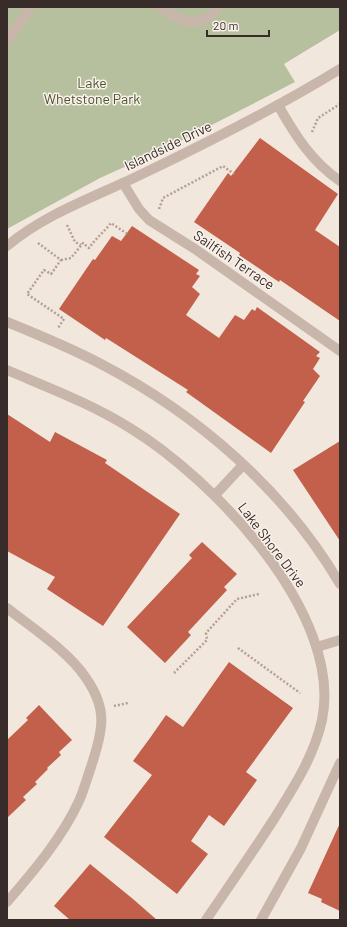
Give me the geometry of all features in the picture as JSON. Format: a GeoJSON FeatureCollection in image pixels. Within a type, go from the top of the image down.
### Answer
{"type":"FeatureCollection","features":[{"type":"Feature","properties":{"kind":"street"},"geometry":{"type":"LineString","coordinates":[[7,41],[31,7]]}},
{"type":"Feature","properties":{"kind":"street"},"geometry":{"type":"LineString","coordinates":[[158,7],[184,20],[197,23],[206,20],[218,7]]}},
{"type":"Feature","properties":{"kind":"street","name":"Islandside Drive"},"geometry":{"type":"LineString","coordinates":[[7,246],[24,232],[62,212],[201,146],[278,105],[340,69]]}},
{"type":"Feature","properties":{"kind":"street"},"geometry":{"type":"LineString","coordinates":[[278,105],[305,149],[317,162],[340,181]]}},
{"type":"Feature","properties":{"kind":"street","name":"Sailfish Terrace"},"geometry":{"type":"LineString","coordinates":[[123,183],[139,209],[154,223],[261,294],[340,351]]}},
{"type":"Feature","properties":{"kind":"street","name":"Lake Shore Drive"},"geometry":{"type":"LineString","coordinates":[[7,322],[102,364],[152,394],[203,430],[243,465],[301,526],[316,545],[340,584]]}},
{"type":"Feature","properties":{"kind":"street","name":"Lake Shore Drive"},"geometry":{"type":"LineString","coordinates":[[7,370],[99,410],[131,428],[167,454],[215,495],[237,518],[279,574],[306,621],[317,647],[322,674],[323,696],[322,717],[317,739],[294,786],[206,920]]}},
{"type":"Feature","properties":{"kind":"street"},"geometry":{"type":"LineString","coordinates":[[215,495],[243,465]]}},
{"type":"Feature","properties":{"kind":"street"},"geometry":{"type":"LineString","coordinates":[[7,608],[66,656],[85,677],[95,693],[100,708],[102,725],[98,744],[85,783],[70,817],[39,862],[7,902]]}},
{"type":"Feature","properties":{"kind":"street"},"geometry":{"type":"LineString","coordinates":[[317,647],[340,640]]}},
{"type":"Feature","properties":{"kind":"street"},"geometry":{"type":"LineString","coordinates":[[260,920],[301,848],[340,763]]}},
{"type":"Feature","properties":{"kind":"path"},"geometry":{"type":"LineString","coordinates":[[305,149],[318,118],[340,104]]}},
{"type":"Feature","properties":{"kind":"path"},"geometry":{"type":"LineString","coordinates":[[154,223],[163,198],[223,166],[234,174]]}},
{"type":"Feature","properties":{"kind":"path"},"geometry":{"type":"LineString","coordinates":[[62,212],[75,242],[81,245],[82,243],[89,248],[98,235],[105,231],[111,223],[129,235]]}},
{"type":"Feature","properties":{"kind":"path"},"geometry":{"type":"LineString","coordinates":[[24,232],[61,260]]}},
{"type":"Feature","properties":{"kind":"path"},"geometry":{"type":"LineString","coordinates":[[50,340],[64,319],[27,294],[44,270],[51,274],[61,260],[71,258],[81,245]]}},
{"type":"Feature","properties":{"kind":"path"},"geometry":{"type":"LineString","coordinates":[[174,673],[207,640],[206,633],[237,600],[259,594]]}},
{"type":"Feature","properties":{"kind":"path"},"geometry":{"type":"LineString","coordinates":[[238,648],[300,694]]}},
{"type":"Feature","properties":{"kind":"green space","name":"Lake Whetstone Park"},"geometry":{"type":"Polygon","coordinates":[[[7,7],[340,7],[340,30],[284,64],[295,82],[171,146],[100,178],[7,229],[7,7]]]}},
{"type":"Feature","properties":{"kind":"building"},"geometry":{"type":"Polygon","coordinates":[[[260,138],[338,194],[315,230],[340,247],[340,321],[280,280],[279,282],[239,255],[240,253],[194,222],[228,173],[231,176],[260,138]]]}},
{"type":"Feature","properties":{"kind":"building"},"geometry":{"type":"Polygon","coordinates":[[[132,226],[199,270],[196,274],[200,276],[192,287],[200,294],[186,315],[219,338],[235,315],[244,320],[252,309],[255,311],[257,307],[320,352],[316,356],[320,358],[313,369],[320,376],[303,401],[305,402],[271,453],[186,392],[188,390],[106,338],[105,340],[59,309],[93,259],[95,260],[112,236],[121,241],[132,226]]]}},
{"type":"Feature","properties":{"kind":"building"},"geometry":{"type":"Polygon","coordinates":[[[7,414],[50,442],[55,432],[107,460],[105,463],[180,514],[103,626],[47,589],[55,577],[7,551],[7,414]]]}},
{"type":"Feature","properties":{"kind":"building"},"geometry":{"type":"Polygon","coordinates":[[[340,441],[340,541],[293,470],[340,441]]]}},
{"type":"Feature","properties":{"kind":"building"},"geometry":{"type":"Polygon","coordinates":[[[202,542],[237,574],[224,587],[227,590],[188,632],[191,635],[165,663],[127,627],[192,558],[189,555],[202,542]]]}},
{"type":"Feature","properties":{"kind":"building"},"geometry":{"type":"Polygon","coordinates":[[[229,662],[293,708],[246,772],[257,780],[224,826],[209,815],[191,841],[208,854],[177,894],[104,837],[152,775],[133,761],[166,715],[183,727],[229,662]]]}},
{"type":"Feature","properties":{"kind":"building"},"geometry":{"type":"Polygon","coordinates":[[[39,705],[72,740],[59,752],[61,755],[35,782],[37,784],[23,797],[26,800],[7,818],[7,740],[28,720],[26,718],[39,705]]]}},
{"type":"Feature","properties":{"kind":"building"},"geometry":{"type":"Polygon","coordinates":[[[340,823],[340,911],[321,902],[322,899],[308,893],[340,823]]]}},
{"type":"Feature","properties":{"kind":"building"},"geometry":{"type":"Polygon","coordinates":[[[90,864],[157,920],[70,920],[54,906],[90,864]]]}}]}
